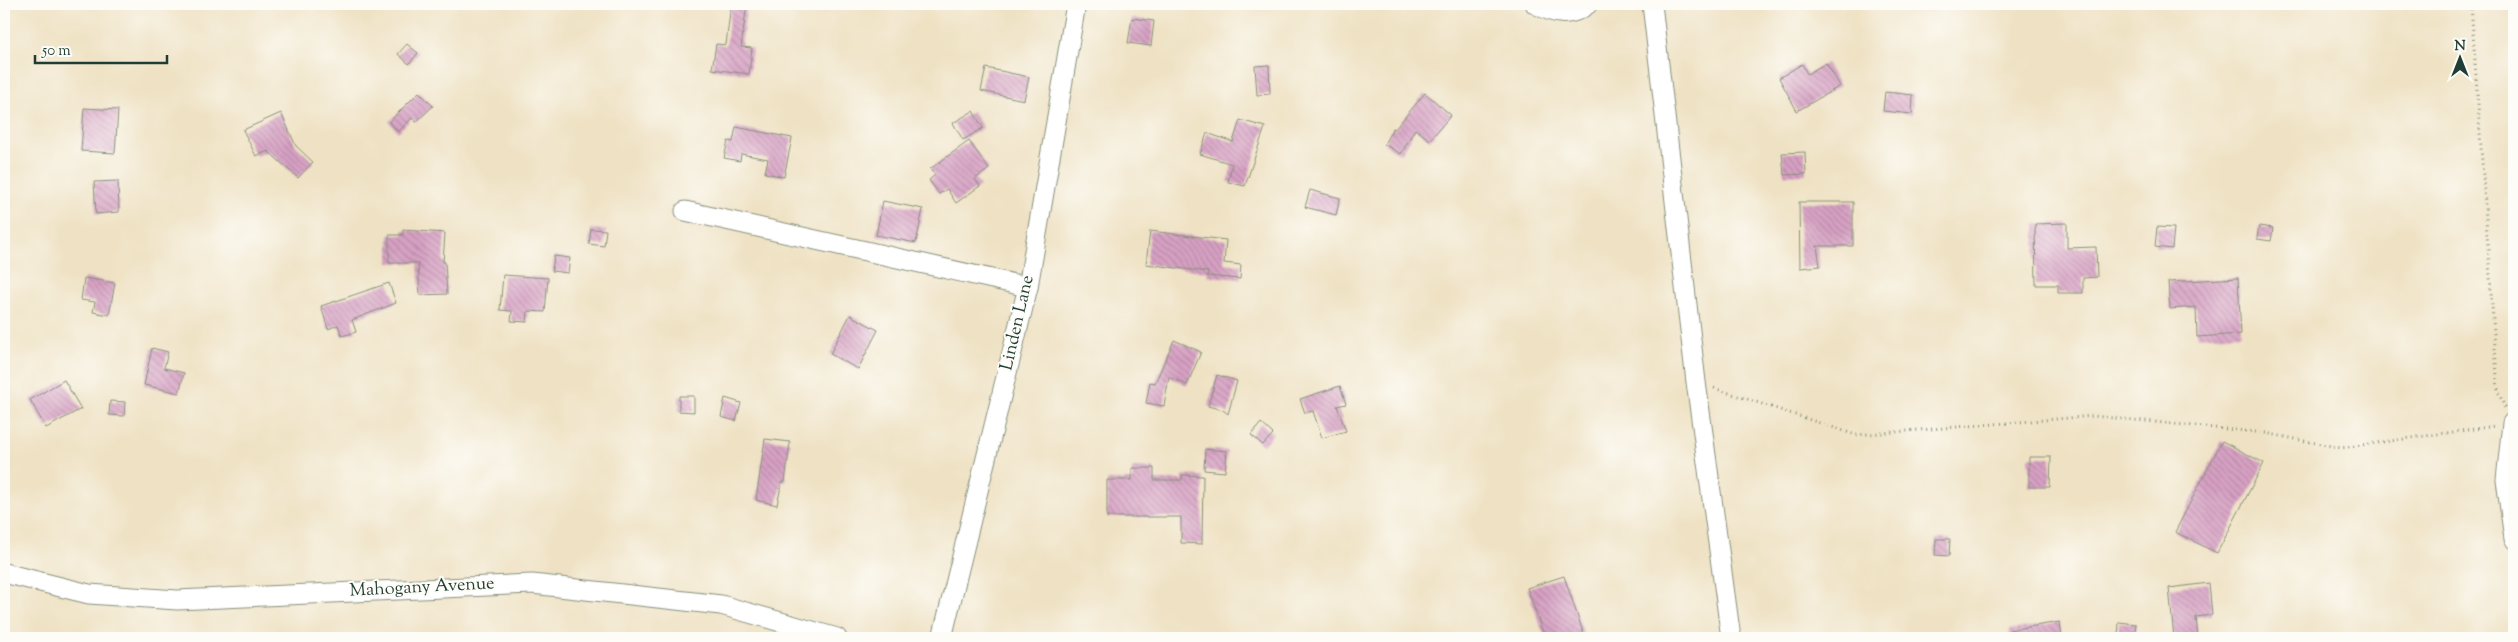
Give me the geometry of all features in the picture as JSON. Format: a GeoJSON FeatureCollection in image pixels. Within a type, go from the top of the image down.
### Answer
{"type":"FeatureCollection","features":[{"type":"Feature","properties":{"kind":"street","name":"Linden Lane"},"geometry":{"type":"LineString","coordinates":[[942,638],[1028,287],[1076,4]]}},
{"type":"Feature","properties":{"kind":"street"},"geometry":{"type":"LineString","coordinates":[[1535,4],[1554,14],[1567,13],[1583,8],[1588,4]]}},
{"type":"Feature","properties":{"kind":"street"},"geometry":{"type":"LineString","coordinates":[[1652,4],[1696,382],[1731,638]]}},
{"type":"Feature","properties":{"kind":"street"},"geometry":{"type":"LineString","coordinates":[[684,211],[1028,287]]}},
{"type":"Feature","properties":{"kind":"street"},"geometry":{"type":"LineString","coordinates":[[2513,423],[2506,480],[2514,539]]}},
{"type":"Feature","properties":{"kind":"street","name":"Mahogany Avenue"},"geometry":{"type":"LineString","coordinates":[[4,573],[89,594],[177,600],[532,584],[721,606],[837,638]]}},
{"type":"Feature","properties":{"kind":"path"},"geometry":{"type":"LineString","coordinates":[[1696,382],[1856,435],[2094,416],[2265,433],[2341,448],[2513,423],[2498,391],[2471,4]]}},
{"type":"Feature","properties":{"kind":"building"},"geometry":{"type":"Polygon","coordinates":[[[731,4],[747,4],[741,47],[752,48],[749,74],[712,69],[716,44],[726,45],[731,4]]]}},
{"type":"Feature","properties":{"kind":"building"},"geometry":{"type":"Polygon","coordinates":[[[1132,18],[1154,21],[1151,46],[1128,43],[1132,18]]]}},
{"type":"Feature","properties":{"kind":"building"},"geometry":{"type":"Polygon","coordinates":[[[407,44],[418,53],[409,64],[398,54],[407,44]]]}},
{"type":"Feature","properties":{"kind":"building"},"geometry":{"type":"Polygon","coordinates":[[[1826,63],[1840,86],[1797,111],[1779,78],[1802,64],[1807,74],[1826,63]]]}},
{"type":"Feature","properties":{"kind":"building"},"geometry":{"type":"Polygon","coordinates":[[[1269,65],[1270,94],[1257,95],[1255,66],[1269,65]]]}},
{"type":"Feature","properties":{"kind":"building"},"geometry":{"type":"Polygon","coordinates":[[[986,68],[1029,77],[1024,100],[981,91],[986,68]]]}},
{"type":"Feature","properties":{"kind":"building"},"geometry":{"type":"Polygon","coordinates":[[[419,92],[433,106],[416,122],[412,118],[398,132],[389,122],[419,92]]]}},
{"type":"Feature","properties":{"kind":"building"},"geometry":{"type":"Polygon","coordinates":[[[1885,92],[1913,95],[1912,114],[1883,111],[1885,92]]]}},
{"type":"Feature","properties":{"kind":"building"},"geometry":{"type":"Polygon","coordinates":[[[1425,93],[1451,115],[1430,140],[1415,129],[1401,154],[1384,144],[1393,128],[1395,129],[1425,93]]]}},
{"type":"Feature","properties":{"kind":"building"},"geometry":{"type":"Polygon","coordinates":[[[84,108],[118,110],[115,153],[81,151],[84,108]]]}},
{"type":"Feature","properties":{"kind":"building"},"geometry":{"type":"Polygon","coordinates":[[[973,111],[983,128],[963,140],[953,123],[973,111]]]}},
{"type":"Feature","properties":{"kind":"building"},"geometry":{"type":"Polygon","coordinates":[[[281,113],[296,146],[313,162],[298,178],[268,151],[256,156],[243,130],[281,113]]]}},
{"type":"Feature","properties":{"kind":"building"},"geometry":{"type":"Polygon","coordinates":[[[1240,120],[1265,127],[1245,186],[1228,182],[1232,164],[1200,154],[1207,133],[1233,142],[1240,120]]]}},
{"type":"Feature","properties":{"kind":"building"},"geometry":{"type":"Polygon","coordinates":[[[736,127],[792,138],[784,177],[765,173],[768,159],[741,154],[740,161],[724,158],[728,141],[733,142],[736,127]]]}},
{"type":"Feature","properties":{"kind":"building"},"geometry":{"type":"Polygon","coordinates":[[[969,141],[989,169],[975,179],[980,186],[956,203],[947,189],[939,194],[929,180],[935,175],[930,169],[969,141]]]}},
{"type":"Feature","properties":{"kind":"building"},"geometry":{"type":"Polygon","coordinates":[[[1805,152],[1806,174],[1784,175],[1782,153],[1805,152]]]}},
{"type":"Feature","properties":{"kind":"building"},"geometry":{"type":"Polygon","coordinates":[[[118,181],[119,212],[96,214],[94,182],[118,181]]]}},
{"type":"Feature","properties":{"kind":"building"},"geometry":{"type":"Polygon","coordinates":[[[1310,190],[1340,198],[1336,215],[1305,207],[1310,190]]]}},
{"type":"Feature","properties":{"kind":"building"},"geometry":{"type":"Polygon","coordinates":[[[883,201],[923,209],[916,243],[876,235],[883,201]]]}},
{"type":"Feature","properties":{"kind":"building"},"geometry":{"type":"Polygon","coordinates":[[[1799,202],[1853,202],[1853,246],[1817,246],[1820,266],[1800,268],[1799,202]]]}},
{"type":"Feature","properties":{"kind":"building"},"geometry":{"type":"Polygon","coordinates":[[[2067,223],[2067,248],[2096,247],[2097,277],[2083,278],[2083,293],[2058,293],[2058,285],[2036,285],[2035,224],[2067,223]]]}},
{"type":"Feature","properties":{"kind":"building"},"geometry":{"type":"Polygon","coordinates":[[[2259,226],[2273,228],[2271,241],[2257,239],[2259,226]]]}},
{"type":"Feature","properties":{"kind":"building"},"geometry":{"type":"Polygon","coordinates":[[[2157,227],[2174,228],[2172,249],[2155,247],[2157,227]]]}},
{"type":"Feature","properties":{"kind":"building"},"geometry":{"type":"Polygon","coordinates":[[[591,229],[606,230],[604,246],[589,244],[591,229]]]}},
{"type":"Feature","properties":{"kind":"building"},"geometry":{"type":"Polygon","coordinates":[[[403,230],[445,233],[443,262],[445,262],[447,294],[420,295],[418,263],[389,263],[389,235],[403,235],[403,230]]]}},
{"type":"Feature","properties":{"kind":"building"},"geometry":{"type":"Polygon","coordinates":[[[1150,231],[1226,240],[1224,263],[1241,265],[1240,279],[1207,276],[1208,272],[1146,264],[1150,231]]]}},
{"type":"Feature","properties":{"kind":"building"},"geometry":{"type":"Polygon","coordinates":[[[554,256],[570,258],[568,273],[552,271],[554,256]]]}},
{"type":"Feature","properties":{"kind":"building"},"geometry":{"type":"Polygon","coordinates":[[[503,275],[548,278],[545,312],[528,311],[527,322],[511,321],[512,311],[500,310],[503,275]]]}},
{"type":"Feature","properties":{"kind":"building"},"geometry":{"type":"Polygon","coordinates":[[[84,278],[115,283],[109,315],[93,312],[95,302],[81,300],[84,278]]]}},
{"type":"Feature","properties":{"kind":"building"},"geometry":{"type":"Polygon","coordinates":[[[2238,278],[2241,334],[2197,337],[2196,307],[2170,309],[2168,282],[2238,278]]]}},
{"type":"Feature","properties":{"kind":"building"},"geometry":{"type":"Polygon","coordinates":[[[389,283],[396,303],[352,320],[356,332],[342,336],[338,325],[328,329],[321,306],[389,283]]]}},
{"type":"Feature","properties":{"kind":"building"},"geometry":{"type":"Polygon","coordinates":[[[850,315],[878,330],[858,369],[830,354],[850,315]]]}},
{"type":"Feature","properties":{"kind":"building"},"geometry":{"type":"Polygon","coordinates":[[[1174,340],[1201,352],[1187,385],[1169,377],[1164,406],[1146,403],[1150,382],[1155,383],[1174,340]]]}},
{"type":"Feature","properties":{"kind":"building"},"geometry":{"type":"Polygon","coordinates":[[[152,348],[168,352],[164,368],[184,373],[179,393],[144,385],[152,348]]]}},
{"type":"Feature","properties":{"kind":"building"},"geometry":{"type":"Polygon","coordinates":[[[1217,375],[1237,381],[1228,414],[1223,410],[1208,406],[1217,375]]]}},
{"type":"Feature","properties":{"kind":"building"},"geometry":{"type":"Polygon","coordinates":[[[64,380],[81,409],[46,428],[30,400],[64,380]]]}},
{"type":"Feature","properties":{"kind":"building"},"geometry":{"type":"Polygon","coordinates":[[[1340,386],[1346,404],[1337,406],[1346,431],[1322,438],[1313,411],[1305,413],[1300,399],[1340,386]]]}},
{"type":"Feature","properties":{"kind":"building"},"geometry":{"type":"Polygon","coordinates":[[[679,396],[694,396],[694,412],[679,411],[679,396]]]}},
{"type":"Feature","properties":{"kind":"building"},"geometry":{"type":"Polygon","coordinates":[[[725,398],[741,403],[736,421],[721,417],[725,398]]]}},
{"type":"Feature","properties":{"kind":"building"},"geometry":{"type":"Polygon","coordinates":[[[110,401],[125,402],[124,416],[109,415],[110,401]]]}},
{"type":"Feature","properties":{"kind":"building"},"geometry":{"type":"Polygon","coordinates":[[[1261,423],[1273,434],[1263,445],[1251,435],[1261,423]]]}},
{"type":"Feature","properties":{"kind":"building"},"geometry":{"type":"Polygon","coordinates":[[[765,439],[790,442],[785,482],[782,482],[777,505],[756,500],[765,439]]]}},
{"type":"Feature","properties":{"kind":"building"},"geometry":{"type":"Polygon","coordinates":[[[2222,441],[2264,463],[2217,553],[2175,532],[2222,441]]]}},
{"type":"Feature","properties":{"kind":"building"},"geometry":{"type":"Polygon","coordinates":[[[1205,449],[1227,451],[1225,472],[1204,470],[1205,449]]]}},
{"type":"Feature","properties":{"kind":"building"},"geometry":{"type":"Polygon","coordinates":[[[2029,457],[2051,457],[2050,487],[2029,487],[2029,457]]]}},
{"type":"Feature","properties":{"kind":"building"},"geometry":{"type":"Polygon","coordinates":[[[1132,468],[1154,468],[1154,480],[1182,480],[1182,475],[1203,476],[1202,544],[1181,543],[1181,517],[1107,517],[1107,480],[1132,480],[1132,468]]]}},
{"type":"Feature","properties":{"kind":"building"},"geometry":{"type":"Polygon","coordinates":[[[1936,539],[1950,539],[1949,556],[1935,555],[1936,539]]]}},
{"type":"Feature","properties":{"kind":"building"},"geometry":{"type":"Polygon","coordinates":[[[1564,576],[1585,638],[1545,638],[1527,588],[1564,576]]]}},
{"type":"Feature","properties":{"kind":"building"},"geometry":{"type":"Polygon","coordinates":[[[2209,583],[2212,615],[2196,617],[2198,638],[2174,638],[2169,588],[2209,583]]]}},
{"type":"Feature","properties":{"kind":"building"},"geometry":{"type":"Polygon","coordinates":[[[2060,622],[2062,638],[2010,638],[2009,630],[2060,622]]]}},
{"type":"Feature","properties":{"kind":"building"},"geometry":{"type":"Polygon","coordinates":[[[2119,622],[2136,624],[2134,638],[2118,638],[2119,622]]]}}]}
